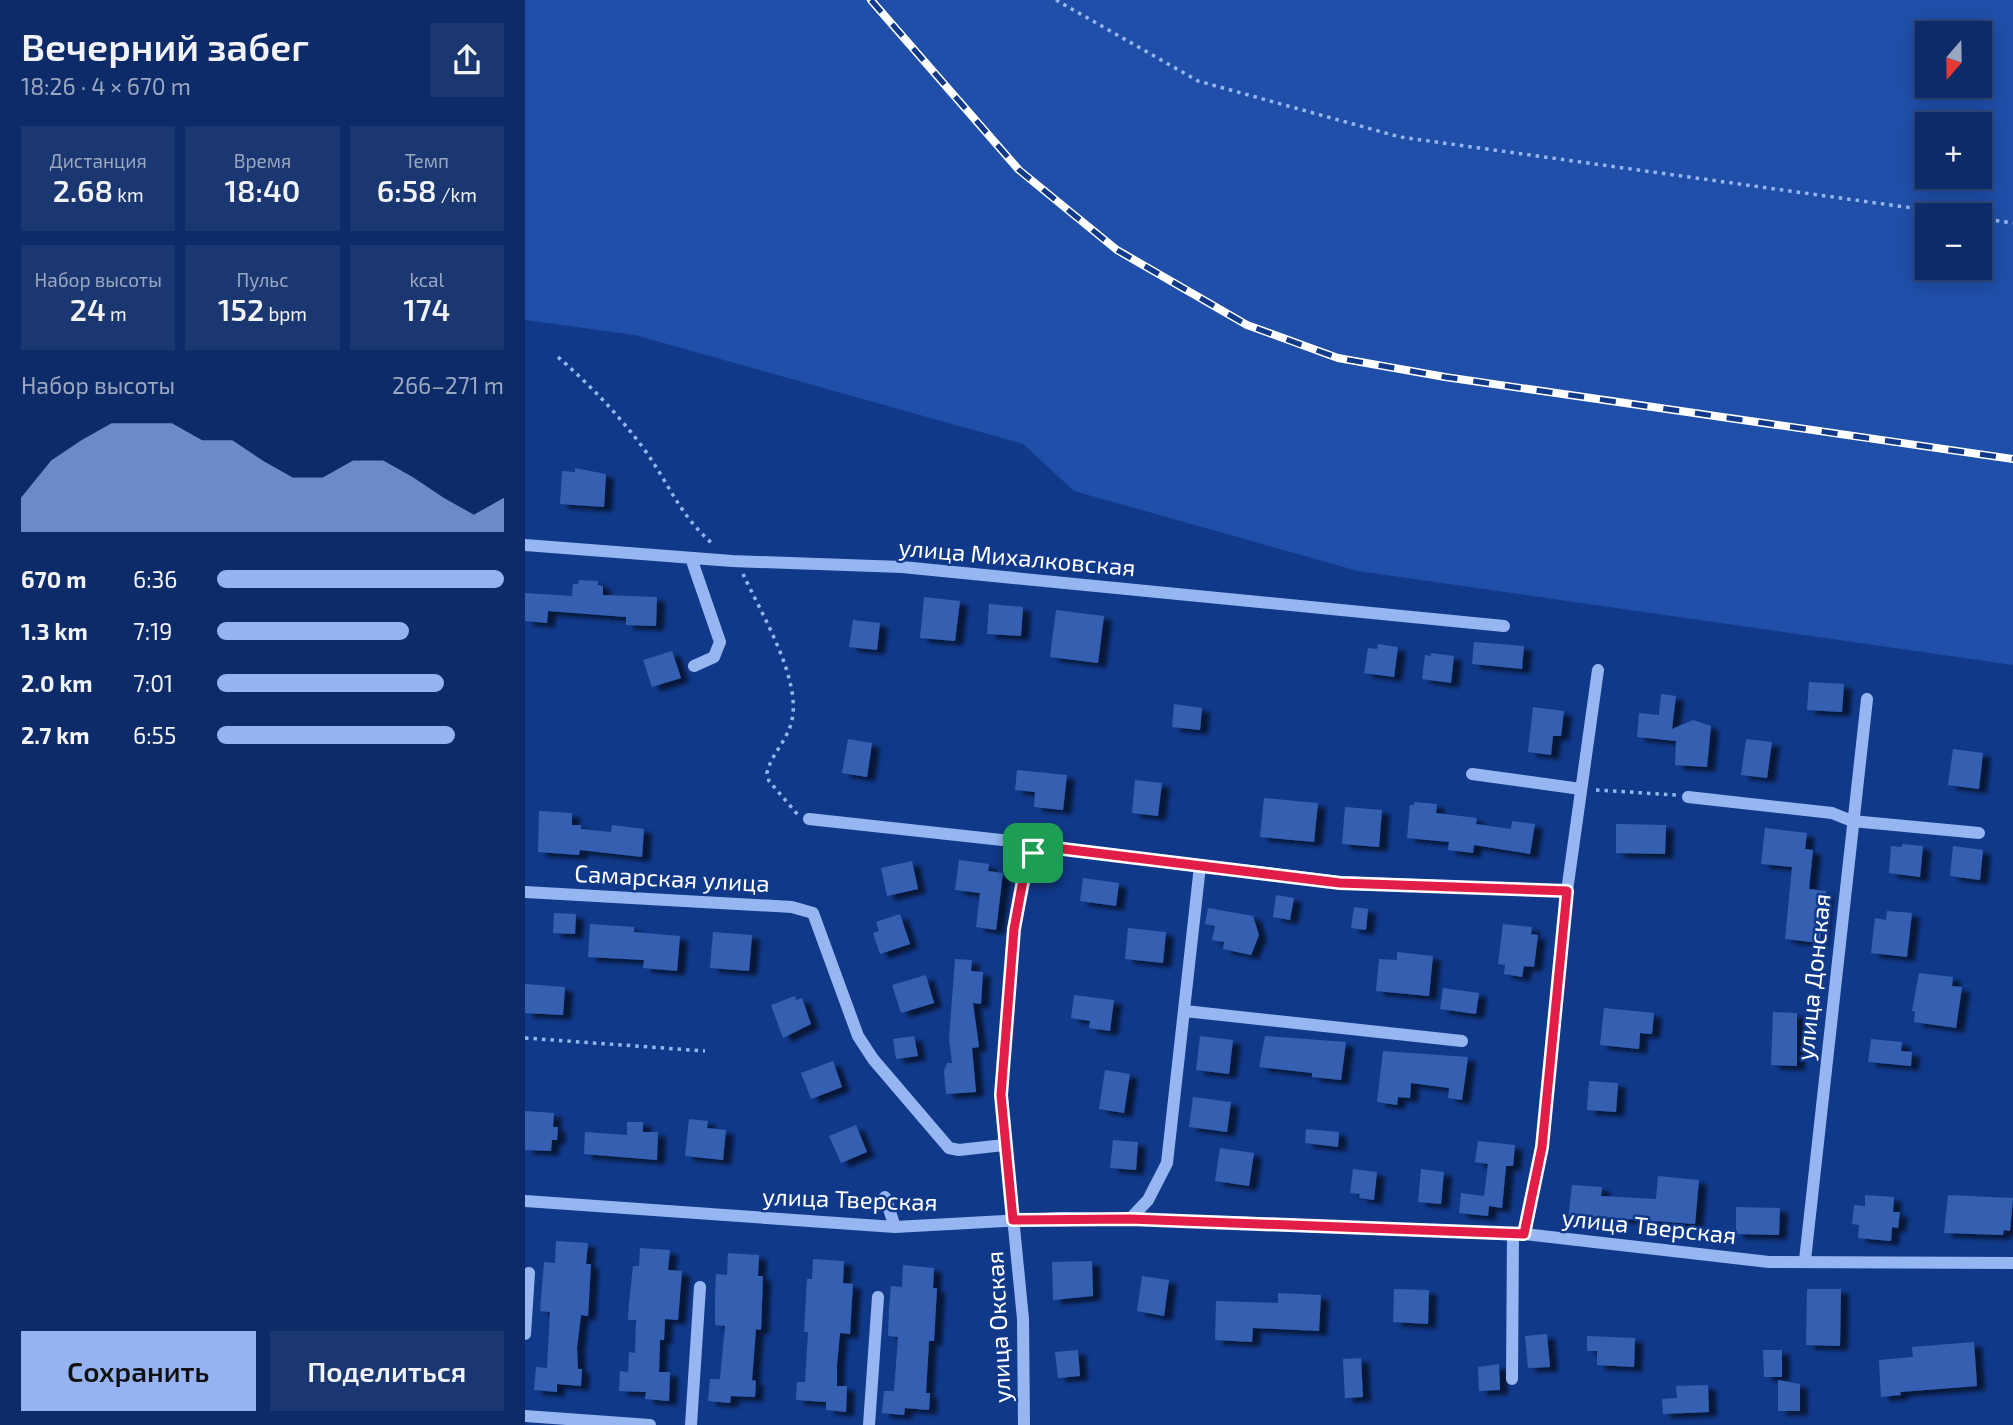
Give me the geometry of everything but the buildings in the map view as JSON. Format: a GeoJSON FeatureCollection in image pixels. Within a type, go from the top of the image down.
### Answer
{"type":"FeatureCollection","features":[{"type":"Feature","properties":{"kind":"street","name":"улица Михалковская"},"geometry":{"type":"LineString","coordinates":[[525,545],[735,561],[902,567],[1504,625]]}},
{"type":"Feature","properties":{"kind":"street"},"geometry":{"type":"LineString","coordinates":[[691,558],[720,646],[712,659],[694,666]]}},
{"type":"Feature","properties":{"kind":"street"},"geometry":{"type":"LineString","coordinates":[[1512,1379],[1518,1234],[1542,1147],[1567,891],[1598,670]]}},
{"type":"Feature","properties":{"kind":"street","name":"улица Донская"},"geometry":{"type":"LineString","coordinates":[[1805,1260],[1867,699]]}},
{"type":"Feature","properties":{"kind":"street"},"geometry":{"type":"LineString","coordinates":[[1472,774],[1581,789]]}},
{"type":"Feature","properties":{"kind":"street"},"geometry":{"type":"LineString","coordinates":[[1685,796],[1832,813],[1852,821],[1979,832]]}},
{"type":"Feature","properties":{"kind":"street"},"geometry":{"type":"LineString","coordinates":[[809,820],[1020,842],[1033,853],[1047,847],[1094,850],[1200,866],[1388,886],[1567,891]]}},
{"type":"Feature","properties":{"kind":"street","name":"улица Окская"},"geometry":{"type":"LineString","coordinates":[[1024,1425],[1023,1319],[1001,1095],[1014,929],[1026,864],[1033,853]]}},
{"type":"Feature","properties":{"kind":"street"},"geometry":{"type":"LineString","coordinates":[[1130,1219],[1148,1200],[1167,1163],[1200,866]]}},
{"type":"Feature","properties":{"kind":"street","name":"Самарская улица"},"geometry":{"type":"LineString","coordinates":[[525,892],[792,907],[815,915],[858,1036],[873,1059],[949,1148],[959,1150],[1004,1145]]}},
{"type":"Feature","properties":{"kind":"street"},"geometry":{"type":"LineString","coordinates":[[1185,1010],[1462,1041]]}},
{"type":"Feature","properties":{"kind":"street"},"geometry":{"type":"LineString","coordinates":[[885,1197],[895,1227]]}},
{"type":"Feature","properties":{"kind":"street","name":"улица Тверская"},"geometry":{"type":"LineString","coordinates":[[525,1200],[895,1227],[1013,1220],[1130,1219],[1518,1234],[1769,1262],[1805,1260],[2013,1263]]}},
{"type":"Feature","properties":{"kind":"street"},"geometry":{"type":"LineString","coordinates":[[525,1334],[529,1273]]}},
{"type":"Feature","properties":{"kind":"street"},"geometry":{"type":"LineString","coordinates":[[691,1425],[700,1287]]}},
{"type":"Feature","properties":{"kind":"street"},"geometry":{"type":"LineString","coordinates":[[869,1425],[878,1297]]}},
{"type":"Feature","properties":{"kind":"street"},"geometry":{"type":"LineString","coordinates":[[525,1416],[650,1425]]}},
{"type":"Feature","properties":{"kind":"path"},"geometry":{"type":"LineString","coordinates":[[1056,0],[1198,81],[1400,137],[1915,208]]}},
{"type":"Feature","properties":{"kind":"path"},"geometry":{"type":"LineString","coordinates":[[1992,220],[2013,223]]}},
{"type":"Feature","properties":{"kind":"path"},"geometry":{"type":"LineString","coordinates":[[558,357],[598,392],[637,440],[691,525],[735,561],[790,679],[793,696],[791,724],[768,767],[767,778],[792,810],[809,820]]}},
{"type":"Feature","properties":{"kind":"path"},"geometry":{"type":"LineString","coordinates":[[1581,789],[1685,796]]}},
{"type":"Feature","properties":{"kind":"path"},"geometry":{"type":"LineString","coordinates":[[525,1038],[705,1051]]}},
{"type":"Feature","properties":{"kind":"shaded area"},"geometry":{"type":"Polygon","coordinates":[[[525,0],[2013,0],[2013,665],[1358,571],[1074,491],[1023,444],[635,335],[525,320],[525,0]]]}},
{"type":"Feature","properties":{"kind":"railway"},"geometry":{"type":"LineString","coordinates":[[871,0],[1019,170],[1117,250],[1247,325],[1338,358],[1445,377],[2013,459]]}},
{"type":"Feature","properties":{"kind":"route"},"geometry":{"type":"LineString","coordinates":[[1047,847],[1094,850],[1200,866],[1261,870],[1340,883],[1567,891],[1542,1147],[1524,1234],[1130,1219],[1013,1220],[1001,1095],[1014,929],[1026,864],[1033,853],[1047,847]]}}]}
